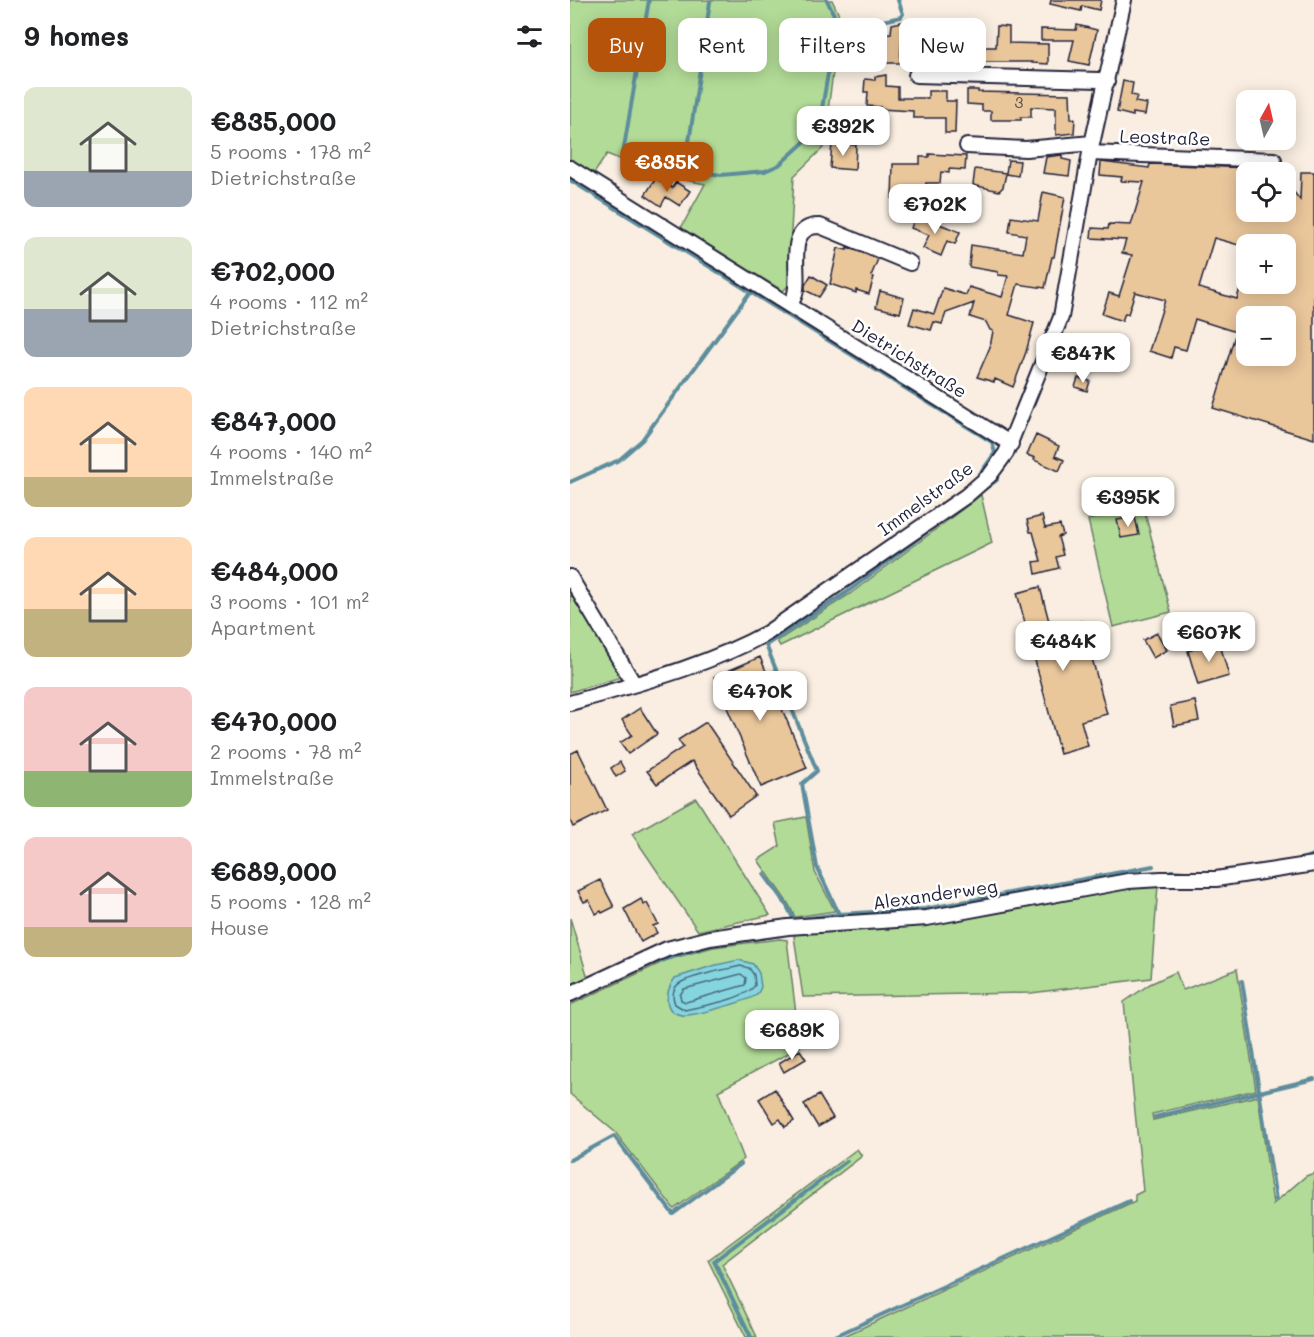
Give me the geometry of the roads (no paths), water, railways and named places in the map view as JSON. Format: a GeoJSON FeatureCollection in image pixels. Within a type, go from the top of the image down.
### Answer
{"type":"FeatureCollection","features":[{"type":"Feature","properties":{"kind":"street","name":"Immelstraße"},"geometry":{"type":"LineString","coordinates":[[570,703],[740,648],[793,616],[966,496],[999,465],[1011,444],[1061,317],[1091,148],[1124,0]]}},
{"type":"Feature","properties":{"kind":"street"},"geometry":{"type":"LineString","coordinates":[[916,75],[1107,82]]}},
{"type":"Feature","properties":{"kind":"street"},"geometry":{"type":"LineString","coordinates":[[967,146],[1026,149],[1091,148]]}},
{"type":"Feature","properties":{"kind":"street","name":"Leostraße"},"geometry":{"type":"LineString","coordinates":[[1091,148],[1274,160]]}},
{"type":"Feature","properties":{"kind":"street","name":"Dietrichstraße"},"geometry":{"type":"LineString","coordinates":[[570,168],[1011,444]]}},
{"type":"Feature","properties":{"kind":"street"},"geometry":{"type":"LineString","coordinates":[[789,305],[795,295],[798,238],[804,230],[812,226],[820,226],[910,262]]}},
{"type":"Feature","properties":{"kind":"street"},"geometry":{"type":"LineString","coordinates":[[570,577],[634,684]]}},
{"type":"Feature","properties":{"kind":"street","name":"Alexanderweg"},"geometry":{"type":"LineString","coordinates":[[570,994],[667,949],[710,938],[788,927],[927,918],[1128,881],[1216,879],[1314,864]]}},
{"type":"Feature","properties":{"kind":"water"},"geometry":{"type":"Polygon","coordinates":[[[739,960],[753,964],[759,973],[761,987],[756,995],[696,1014],[682,1015],[671,1010],[667,1000],[669,988],[675,978],[739,960]]]}},
{"type":"Feature","properties":{"kind":"waterway"},"geometry":{"type":"LineString","coordinates":[[649,0],[623,153],[656,165],[721,175],[765,171],[779,165],[812,135],[820,120],[830,62],[827,46],[841,30],[901,17],[903,14],[898,0]]}},
{"type":"Feature","properties":{"kind":"waterway"},"geometry":{"type":"LineString","coordinates":[[827,0],[835,18]]}},
{"type":"Feature","properties":{"kind":"waterway"},"geometry":{"type":"LineString","coordinates":[[685,169],[710,2]]}},
{"type":"Feature","properties":{"kind":"waterway"},"geometry":{"type":"LineString","coordinates":[[570,180],[992,442],[995,453],[980,474]]}},
{"type":"Feature","properties":{"kind":"waterway"},"geometry":{"type":"LineString","coordinates":[[716,252],[729,259]]}},
{"type":"Feature","properties":{"kind":"waterway"},"geometry":{"type":"LineString","coordinates":[[570,482],[619,460],[642,440],[751,291]]}},
{"type":"Feature","properties":{"kind":"waterway"},"geometry":{"type":"LineString","coordinates":[[978,494],[997,480]]}},
{"type":"Feature","properties":{"kind":"waterway"},"geometry":{"type":"LineString","coordinates":[[839,914],[817,867],[802,784],[817,771],[766,645],[846,593],[943,520]]}},
{"type":"Feature","properties":{"kind":"waterway"},"geometry":{"type":"LineString","coordinates":[[1295,861],[1314,855]]}},
{"type":"Feature","properties":{"kind":"waterway"},"geometry":{"type":"LineString","coordinates":[[764,874],[794,920],[839,914],[925,909],[1153,866]]}},
{"type":"Feature","properties":{"kind":"waterway"},"geometry":{"type":"LineString","coordinates":[[1171,871],[1198,873]]}},
{"type":"Feature","properties":{"kind":"waterway"},"geometry":{"type":"LineString","coordinates":[[726,943],[781,935]]}},
{"type":"Feature","properties":{"kind":"waterway"},"geometry":{"type":"LineString","coordinates":[[651,964],[704,947]]}},
{"type":"Feature","properties":{"kind":"waterway"},"geometry":{"type":"LineString","coordinates":[[1242,981],[1276,1200]]}},
{"type":"Feature","properties":{"kind":"waterway"},"geometry":{"type":"LineString","coordinates":[[1155,1117],[1314,1079]]}},
{"type":"Feature","properties":{"kind":"waterway"},"geometry":{"type":"LineString","coordinates":[[570,1160],[614,1136],[673,1214],[741,1164]]}},
{"type":"Feature","properties":{"kind":"waterway"},"geometry":{"type":"LineString","coordinates":[[751,1337],[714,1261],[847,1161]]}},
{"type":"Feature","properties":{"kind":"waterway"},"geometry":{"type":"LineString","coordinates":[[833,1337],[1129,1201]]}}]}
